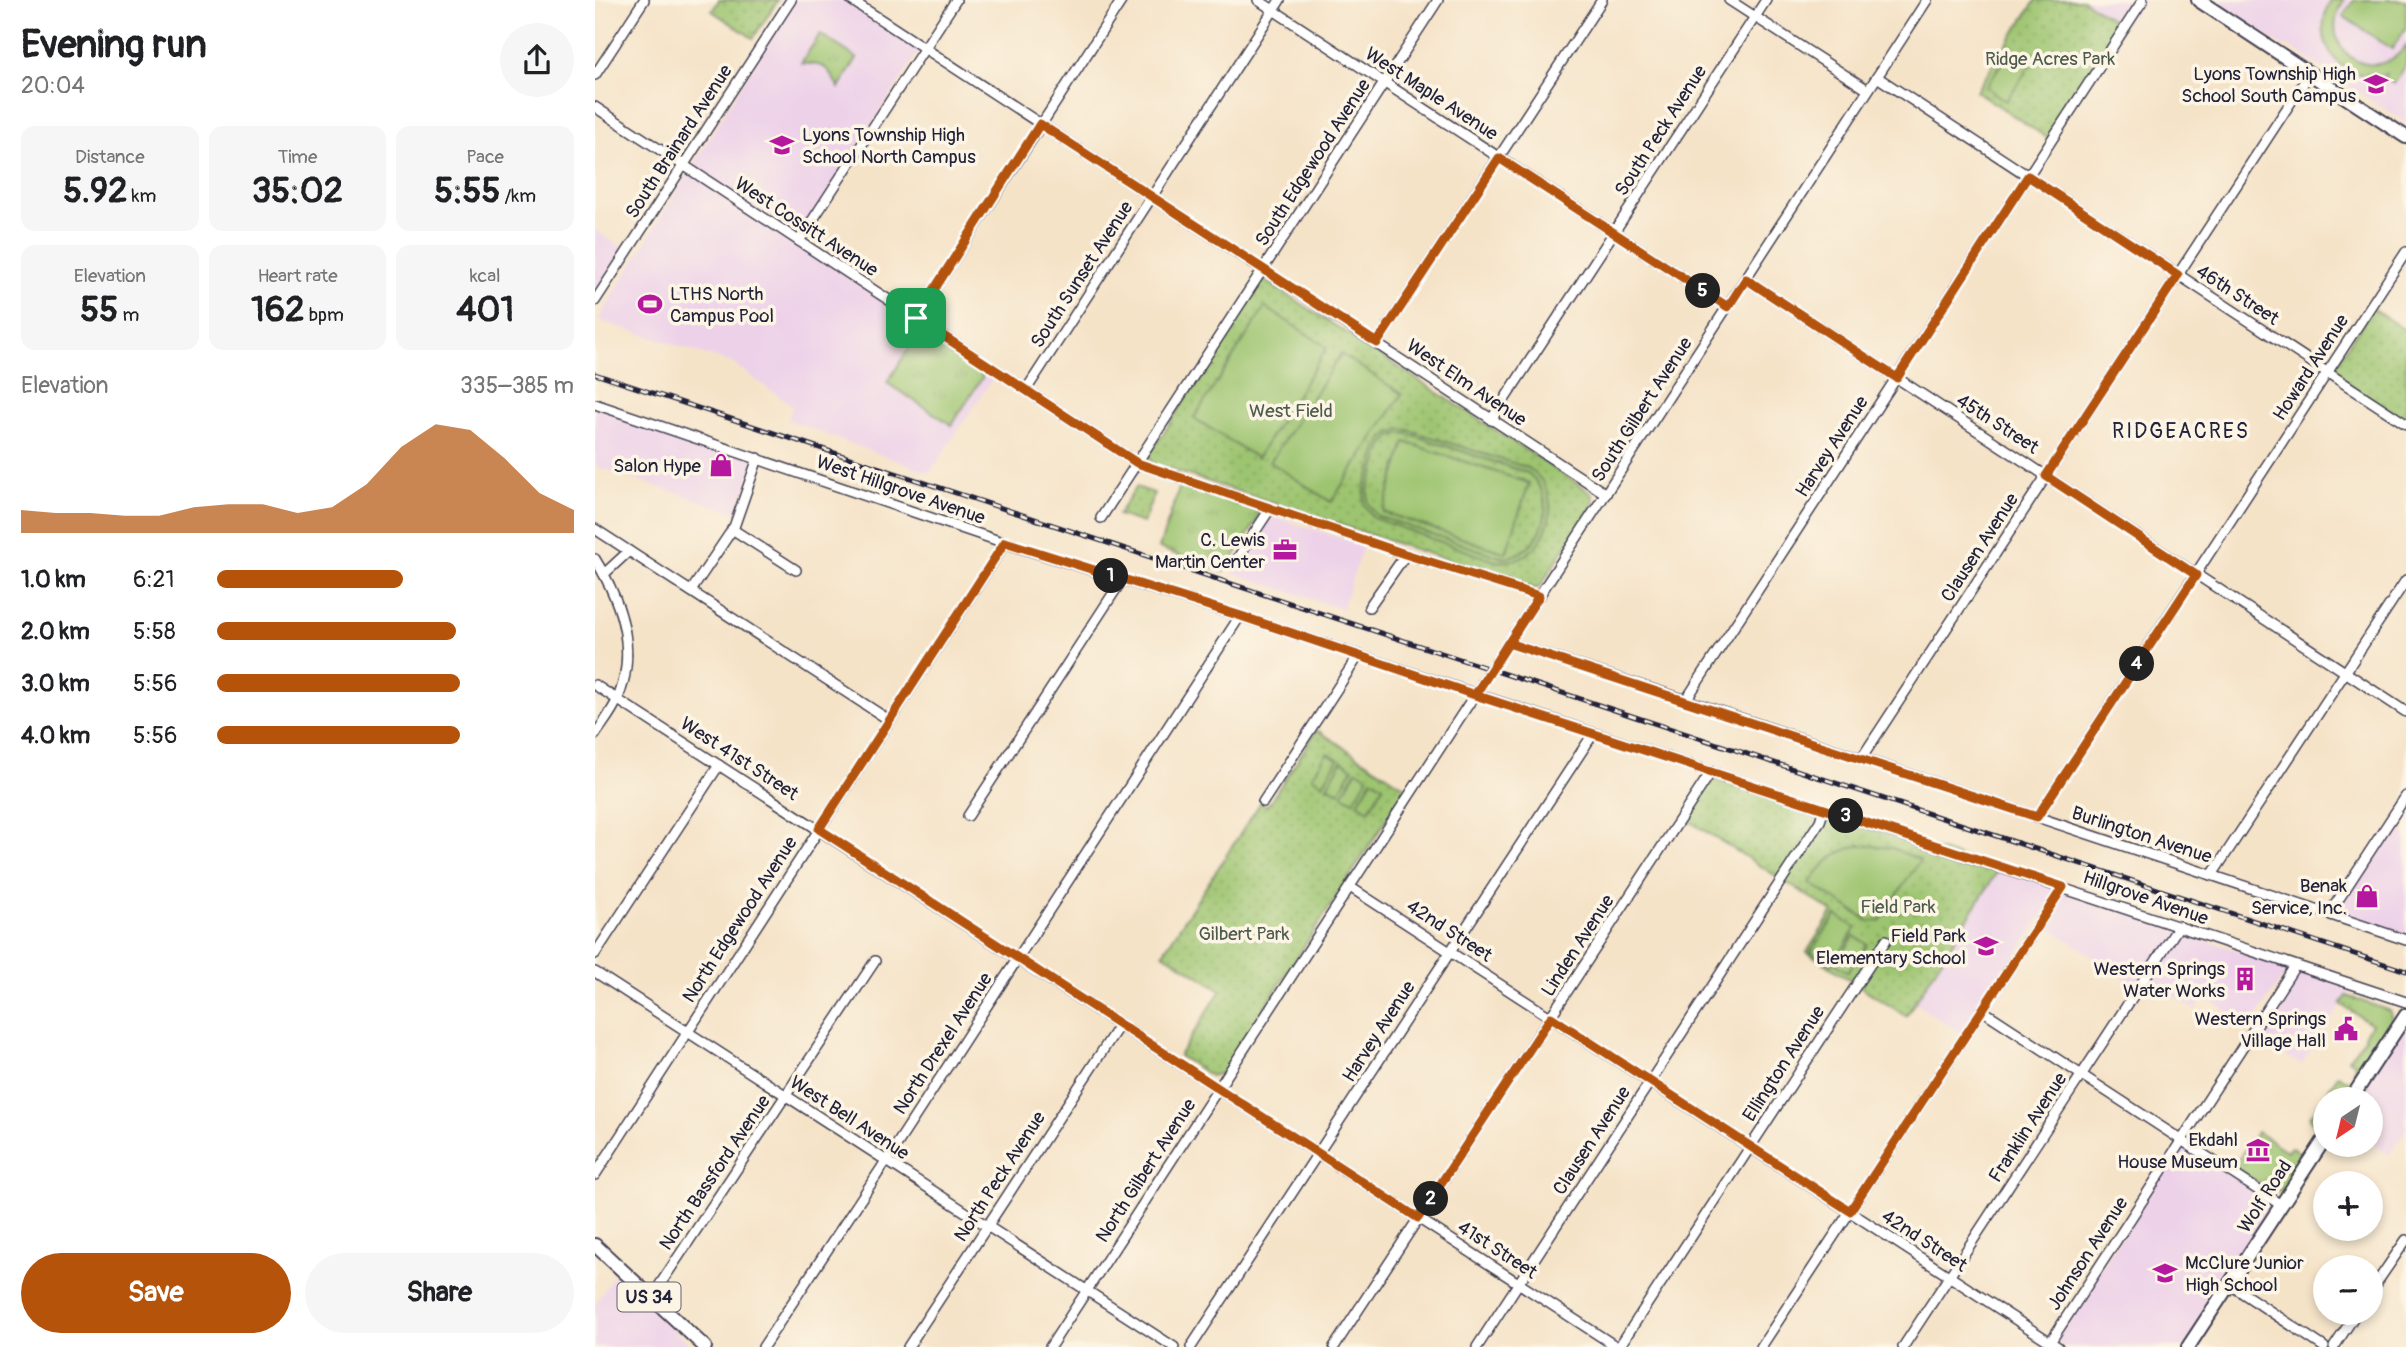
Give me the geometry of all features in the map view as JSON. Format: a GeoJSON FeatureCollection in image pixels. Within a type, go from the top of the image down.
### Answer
{"type":"FeatureCollection","features":[{"type":"Feature","properties":{"kind":"main road"},"geometry":{"type":"LineString","coordinates":[[2198,0],[2406,137]]}},
{"type":"Feature","properties":{"kind":"main road"},"geometry":{"type":"LineString","coordinates":[[2359,1087],[2406,1015]]}},
{"type":"Feature","properties":{"kind":"main road","name":"Wolf Road"},"geometry":{"type":"LineString","coordinates":[[2188,1347],[2313,1157]]}},
{"type":"Feature","properties":{"kind":"main road","name":"US 34"},"geometry":{"type":"LineString","coordinates":[[595,1245],[705,1347]]}},
{"type":"Feature","properties":{"kind":"street"},"geometry":{"type":"LineString","coordinates":[[595,75],[643,0]]}},
{"type":"Feature","properties":{"kind":"street","name":"South Brainard Avenue"},"geometry":{"type":"LineString","coordinates":[[595,302],[791,0]]}},
{"type":"Feature","properties":{"kind":"street","name":"West Elm Avenue"},"geometry":{"type":"LineString","coordinates":[[851,0],[1606,494]]}},
{"type":"Feature","properties":{"kind":"street"},"geometry":{"type":"LineString","coordinates":[[799,241],[956,0]]}},
{"type":"Feature","properties":{"kind":"street"},"geometry":{"type":"LineString","coordinates":[[916,318],[1122,0]]}},
{"type":"Feature","properties":{"kind":"street","name":"West Maple Avenue"},"geometry":{"type":"LineString","coordinates":[[1258,0],[1728,307]]}},
{"type":"Feature","properties":{"kind":"street","name":"South Sunset Avenue"},"geometry":{"type":"LineString","coordinates":[[1026,390],[1280,0]]}},
{"type":"Feature","properties":{"kind":"street","name":"South Edgewood Avenue"},"geometry":{"type":"LineString","coordinates":[[1101,518],[1438,0]]}},
{"type":"Feature","properties":{"kind":"street"},"geometry":{"type":"LineString","coordinates":[[1377,343],[1602,0]]}},
{"type":"Feature","properties":{"kind":"street"},"geometry":{"type":"LineString","coordinates":[[1729,0],[1868,90]]}},
{"type":"Feature","properties":{"kind":"street","name":"South Peck Avenue"},"geometry":{"type":"LineString","coordinates":[[1491,419],[1766,0]]}},
{"type":"Feature","properties":{"kind":"street","name":"South Gilbert Avenue"},"geometry":{"type":"LineString","coordinates":[[1475,695],[1927,0]]}},
{"type":"Feature","properties":{"kind":"street","name":"Harvey Avenue"},"geometry":{"type":"LineString","coordinates":[[1686,700],[2143,0]]}},
{"type":"Feature","properties":{"kind":"street","name":"Clausen Avenue"},"geometry":{"type":"LineString","coordinates":[[1861,759],[2310,73]]}},
{"type":"Feature","properties":{"kind":"street","name":"46th Street"},"geometry":{"type":"LineString","coordinates":[[1877,77],[2406,424]]}},
{"type":"Feature","properties":{"kind":"street","name":"West Cossitt Avenue"},"geometry":{"type":"LineString","coordinates":[[595,107],[1137,463],[1405,554],[1539,596]]}},
{"type":"Feature","properties":{"kind":"street","name":"Howard Avenue"},"geometry":{"type":"LineString","coordinates":[[2037,817],[2406,252]]}},
{"type":"Feature","properties":{"kind":"street","name":"45th Street"},"geometry":{"type":"LineString","coordinates":[[1746,279],[2406,712]]}},
{"type":"Feature","properties":{"kind":"street","name":"West Hillgrove Avenue"},"geometry":{"type":"LineString","coordinates":[[595,404],[1005,542],[1241,616],[1475,695]]}},
{"type":"Feature","properties":{"kind":"street"},"geometry":{"type":"LineString","coordinates":[[691,591],[732,529],[758,458]]}},
{"type":"Feature","properties":{"kind":"street"},"geometry":{"type":"LineString","coordinates":[[1235,562],[1270,509]]}},
{"type":"Feature","properties":{"kind":"street"},"geometry":{"type":"LineString","coordinates":[[595,529],[889,720]]}},
{"type":"Feature","properties":{"kind":"street"},"geometry":{"type":"LineString","coordinates":[[732,529],[796,570]]}},
{"type":"Feature","properties":{"kind":"street","name":"North Edgewood Avenue"},"geometry":{"type":"LineString","coordinates":[[595,1175],[1005,542]]}},
{"type":"Feature","properties":{"kind":"street"},"geometry":{"type":"LineString","coordinates":[[604,574],[629,551]]}},
{"type":"Feature","properties":{"kind":"street"},"geometry":{"type":"LineString","coordinates":[[1369,607],[1405,554]]}},
{"type":"Feature","properties":{"kind":"street"},"geometry":{"type":"LineString","coordinates":[[595,559],[617,600],[625,632],[627,665],[618,700],[595,735]]}},
{"type":"Feature","properties":{"kind":"street"},"geometry":{"type":"LineString","coordinates":[[2212,875],[2406,579]]}},
{"type":"Feature","properties":{"kind":"street"},"geometry":{"type":"LineString","coordinates":[[968,816],[1122,580]]}},
{"type":"Feature","properties":{"kind":"street","name":"North Drexel Avenue"},"geometry":{"type":"LineString","coordinates":[[763,1347],[1241,616]]}},
{"type":"Feature","properties":{"kind":"street","name":"Burlington Avenue"},"geometry":{"type":"LineString","coordinates":[[1508,643],[2406,940]]}},
{"type":"Feature","properties":{"kind":"street"},"geometry":{"type":"LineString","coordinates":[[1263,802],[1359,656]]}},
{"type":"Feature","properties":{"kind":"street","name":"West 41st Street"},"geometry":{"type":"LineString","coordinates":[[595,685],[1219,1088]]}},
{"type":"Feature","properties":{"kind":"street","name":"Hillgrove Avenue"},"geometry":{"type":"LineString","coordinates":[[1475,695],[2406,1002]]}},
{"type":"Feature","properties":{"kind":"street","name":"North Gilbert Avenue"},"geometry":{"type":"LineString","coordinates":[[1050,1347],[1475,695]]}},
{"type":"Feature","properties":{"kind":"street","name":"Harvey Avenue"},"geometry":{"type":"LineString","coordinates":[[1191,1347],[1593,734]]}},
{"type":"Feature","properties":{"kind":"street"},"geometry":{"type":"LineString","coordinates":[[595,954],[719,765]]}},
{"type":"Feature","properties":{"kind":"street","name":"Linden Avenue"},"geometry":{"type":"LineString","coordinates":[[1334,1347],[1711,772]]}},
{"type":"Feature","properties":{"kind":"street"},"geometry":{"type":"LineString","coordinates":[[2329,914],[2406,796]]}},
{"type":"Feature","properties":{"kind":"street","name":"Clausen Avenue"},"geometry":{"type":"LineString","coordinates":[[1477,1347],[1820,821],[1824,809]]}},
{"type":"Feature","properties":{"kind":"street","name":"42nd Street"},"geometry":{"type":"LineString","coordinates":[[1350,887],[2052,1345]]}},
{"type":"Feature","properties":{"kind":"street"},"geometry":{"type":"LineString","coordinates":[[1761,1347],[2063,887]]}},
{"type":"Feature","properties":{"kind":"street","name":"Franklin Avenue"},"geometry":{"type":"LineString","coordinates":[[1903,1347],[2179,926]]}},
{"type":"Feature","properties":{"kind":"street","name":"Ellington Avenue"},"geometry":{"type":"LineString","coordinates":[[1618,1347],[1886,940]]}},
{"type":"Feature","properties":{"kind":"street","name":"North Bassford Avenue"},"geometry":{"type":"LineString","coordinates":[[651,1298],[874,961]]}},
{"type":"Feature","properties":{"kind":"street","name":"Johnson Avenue"},"geometry":{"type":"LineString","coordinates":[[2052,1345],[2295,966]]}},
{"type":"Feature","properties":{"kind":"street","name":"West Bell Avenue"},"geometry":{"type":"LineString","coordinates":[[595,972],[1174,1347]]}},
{"type":"Feature","properties":{"kind":"street"},"geometry":{"type":"LineString","coordinates":[[1982,1010],[2281,1205]]}},
{"type":"Feature","properties":{"kind":"street","name":"North Peck Avenue"},"geometry":{"type":"LineString","coordinates":[[908,1347],[1120,1024]]}},
{"type":"Feature","properties":{"kind":"street","name":"41st Street"},"geometry":{"type":"LineString","coordinates":[[1219,1088],[1618,1347]]}},
{"type":"Feature","properties":{"kind":"street"},"geometry":{"type":"LineString","coordinates":[[2383,1273],[2406,1240]]}},
{"type":"Feature","properties":{"kind":"street"},"geometry":{"type":"LineString","coordinates":[[2229,1284],[2324,1347]]}},
{"type":"Feature","properties":{"kind":"street"},"geometry":{"type":"LineString","coordinates":[[2334,1347],[2348,1325]]}},
{"type":"Feature","properties":{"kind":"shaded area","name":"Lyons Township High School North Campus"},"geometry":{"type":"Polygon","coordinates":[[[794,0],[846,0],[921,48],[796,242],[996,373],[930,473],[788,420],[793,406],[732,363],[598,320],[794,0]]]}},
{"type":"Feature","properties":{"kind":"shaded area"},"geometry":{"type":"Polygon","coordinates":[[[2083,0],[2147,0],[2122,26],[2083,0]]]}},
{"type":"Feature","properties":{"kind":"shaded area","name":"Lyons Township High School South Campus"},"geometry":{"type":"Polygon","coordinates":[[[2212,0],[2406,0],[2406,123],[2286,45],[2284,47],[2212,0]]]}},
{"type":"Feature","properties":{"kind":"shaded area"},"geometry":{"type":"Polygon","coordinates":[[[595,230],[626,250],[595,297],[595,230]]]}},
{"type":"Feature","properties":{"kind":"shaded area"},"geometry":{"type":"Polygon","coordinates":[[[595,406],[756,459],[737,513],[595,466],[595,406]]]}},
{"type":"Feature","properties":{"kind":"shaded area"},"geometry":{"type":"Polygon","coordinates":[[[1271,516],[1363,545],[1342,609],[1233,573],[1271,516]]]}},
{"type":"Feature","properties":{"kind":"shaded area"},"geometry":{"type":"Polygon","coordinates":[[[2392,825],[2406,834],[2406,939],[2334,913],[2392,825]]]}},
{"type":"Feature","properties":{"kind":"shaded area","name":"Field Park Elementary School"},"geometry":{"type":"Polygon","coordinates":[[[1999,869],[2059,889],[1963,1035],[1915,1003],[1999,869]]]}},
{"type":"Feature","properties":{"kind":"shaded area"},"geometry":{"type":"Polygon","coordinates":[[[2063,892],[2289,968],[2250,1026],[2205,997],[2195,1010],[2141,976],[2135,985],[2043,923],[2063,892]]]}},
{"type":"Feature","properties":{"kind":"shaded area"},"geometry":{"type":"Polygon","coordinates":[[[2297,970],[2353,988],[2301,1065],[2255,1034],[2297,970]]]}},
{"type":"Feature","properties":{"kind":"shaded area"},"geometry":{"type":"Polygon","coordinates":[[[2406,1019],[2406,1130],[2389,1155],[2383,1151],[2383,1087],[2362,1087],[2406,1019]]]}},
{"type":"Feature","properties":{"kind":"shaded area","name":"McClure Junior High School"},"geometry":{"type":"Polygon","coordinates":[[[2183,1143],[2278,1206],[2185,1347],[2062,1347],[2053,1341],[2183,1143]]]}},
{"type":"Feature","properties":{"kind":"shaded area"},"geometry":{"type":"Polygon","coordinates":[[[615,1273],[692,1347],[595,1347],[595,1305],[615,1273]]]}},
{"type":"Feature","properties":{"kind":"green space"},"geometry":{"type":"Polygon","coordinates":[[[719,0],[778,0],[753,38],[712,11],[719,0]]]}},
{"type":"Feature","properties":{"kind":"green space","name":"Ridge Acres Park"},"geometry":{"type":"Polygon","coordinates":[[[2036,0],[2083,0],[2122,26],[2049,139],[1976,91],[2036,0]]]}},
{"type":"Feature","properties":{"kind":"green space"},"geometry":{"type":"Polygon","coordinates":[[[2331,0],[2344,0],[2336,18],[2336,34],[2342,48],[2352,58],[2379,64],[2393,58],[2406,45],[2406,65],[2394,84],[2384,78],[2386,74],[2370,76],[2355,73],[2333,56],[2326,44],[2324,30],[2325,15],[2331,0]]]}},
{"type":"Feature","properties":{"kind":"green space"},"geometry":{"type":"Polygon","coordinates":[[[2354,0],[2406,0],[2406,28],[2392,49],[2343,16],[2354,0]]]}},
{"type":"Feature","properties":{"kind":"green space"},"geometry":{"type":"Polygon","coordinates":[[[820,34],[857,58],[839,88],[825,68],[801,63],[820,34]]]}},
{"type":"Feature","properties":{"kind":"green space"},"geometry":{"type":"Polygon","coordinates":[[[2010,50],[2031,64],[2006,101],[1986,87],[2010,50]]]}},
{"type":"Feature","properties":{"kind":"green space","name":"West Field"},"geometry":{"type":"Polygon","coordinates":[[[1265,280],[1592,493],[1594,503],[1541,585],[1536,589],[1151,463],[1148,457],[1265,280]]]}},
{"type":"Feature","properties":{"kind":"green space"},"geometry":{"type":"Polygon","coordinates":[[[1265,307],[1327,347],[1257,458],[1194,418],[1265,307]]]}},
{"type":"Feature","properties":{"kind":"green space"},"geometry":{"type":"Polygon","coordinates":[[[2372,308],[2406,331],[2406,422],[2331,372],[2372,308]]]}},
{"type":"Feature","properties":{"kind":"green space"},"geometry":{"type":"Polygon","coordinates":[[[918,334],[983,376],[952,425],[887,383],[918,334]]]}},
{"type":"Feature","properties":{"kind":"green space"},"geometry":{"type":"Polygon","coordinates":[[[1341,354],[1402,394],[1331,502],[1270,462],[1341,354]]]}},
{"type":"Feature","properties":{"kind":"green space"},"geometry":{"type":"Polygon","coordinates":[[[1400,429],[1409,430],[1528,468],[1541,480],[1548,495],[1550,511],[1547,527],[1539,542],[1528,553],[1513,560],[1495,561],[1373,518],[1364,504],[1365,487],[1380,443],[1387,435],[1400,429]],[[1410,434],[1392,436],[1383,445],[1368,490],[1368,503],[1377,516],[1503,558],[1517,554],[1538,536],[1543,524],[1544,497],[1538,484],[1528,473],[1410,434]]]}},
{"type":"Feature","properties":{"kind":"green space"},"geometry":{"type":"Polygon","coordinates":[[[1405,442],[1529,483],[1506,553],[1383,512],[1405,442]]]}},
{"type":"Feature","properties":{"kind":"green space"},"geometry":{"type":"Polygon","coordinates":[[[1180,486],[1255,510],[1259,514],[1224,572],[1159,548],[1180,486]]]}},
{"type":"Feature","properties":{"kind":"green space"},"geometry":{"type":"Polygon","coordinates":[[[1136,487],[1154,493],[1143,523],[1118,515],[1136,487]]]}},
{"type":"Feature","properties":{"kind":"green space","name":"Gilbert Park"},"geometry":{"type":"Polygon","coordinates":[[[1317,730],[1407,788],[1222,1073],[1211,1076],[1179,1056],[1221,990],[1163,953],[1261,802],[1267,806],[1317,730]]]}},
{"type":"Feature","properties":{"kind":"green space"},"geometry":{"type":"Polygon","coordinates":[[[1327,753],[1338,759],[1323,784],[1312,777],[1327,753]]]}},
{"type":"Feature","properties":{"kind":"green space"},"geometry":{"type":"Polygon","coordinates":[[[1342,761],[1353,768],[1339,792],[1327,786],[1342,761]]]}},
{"type":"Feature","properties":{"kind":"green space"},"geometry":{"type":"Polygon","coordinates":[[[1357,770],[1368,777],[1354,801],[1342,795],[1357,770]]]}},
{"type":"Feature","properties":{"kind":"green space"},"geometry":{"type":"Polygon","coordinates":[[[1372,779],[1383,786],[1369,810],[1358,803],[1372,779]]]}},
{"type":"Feature","properties":{"kind":"green space","name":"Field Park"},"geometry":{"type":"Polygon","coordinates":[[[1712,779],[1999,869],[1906,1016],[1807,952],[1833,912],[1686,819],[1712,779]]]}},
{"type":"Feature","properties":{"kind":"green space"},"geometry":{"type":"Polygon","coordinates":[[[1861,845],[1892,848],[1920,860],[1880,921],[1870,922],[1810,883],[1832,858],[1861,845]]]}},
{"type":"Feature","properties":{"kind":"green space"},"geometry":{"type":"Polygon","coordinates":[[[1836,915],[1856,928],[1832,965],[1811,952],[1836,915]]]}},
{"type":"Feature","properties":{"kind":"green space"},"geometry":{"type":"Polygon","coordinates":[[[1854,936],[1867,944],[1848,972],[1836,964],[1854,936]]]}},
{"type":"Feature","properties":{"kind":"green space"},"geometry":{"type":"Polygon","coordinates":[[[2347,996],[2390,1011],[2392,1021],[2358,1074],[2353,1073],[2355,1063],[2348,1059],[2366,1037],[2364,1035],[2371,1024],[2341,1004],[2347,996]]]}},
{"type":"Feature","properties":{"kind":"green space"},"geometry":{"type":"Polygon","coordinates":[[[2338,1075],[2352,1083],[2350,1087],[2330,1087],[2338,1075]]]}},
{"type":"Feature","properties":{"kind":"green space"},"geometry":{"type":"Polygon","coordinates":[[[2257,1132],[2287,1151],[2291,1147],[2305,1156],[2284,1188],[2278,1192],[2268,1189],[2233,1167],[2257,1132]]]}},
{"type":"Feature","properties":{"kind":"railway"},"geometry":{"type":"LineString","coordinates":[[595,374],[2406,971]]}},
{"type":"Feature","properties":{"kind":"place","name":"Lyons Township High School South Campus"},"geometry":{"type":"Point","coordinates":[2376,84]}},
{"type":"Feature","properties":{"kind":"place","name":"Lyons Township High School North Campus"},"geometry":{"type":"Point","coordinates":[782,145]}},
{"type":"Feature","properties":{"kind":"place","name":"LTHS North Campus Pool"},"geometry":{"type":"Point","coordinates":[650,304]}},
{"type":"Feature","properties":{"kind":"place","name":"Salon Hype"},"geometry":{"type":"Point","coordinates":[721,465]}},
{"type":"Feature","properties":{"kind":"place","name":"C. Lewis Martin Center"},"geometry":{"type":"Point","coordinates":[1285,550]}},
{"type":"Feature","properties":{"kind":"place","name":"Benak Service, Inc."},"geometry":{"type":"Point","coordinates":[2367,896]}},
{"type":"Feature","properties":{"kind":"place","name":"Field Park Elementary School"},"geometry":{"type":"Point","coordinates":[1986,946]}},
{"type":"Feature","properties":{"kind":"place","name":"Western Springs Water Works"},"geometry":{"type":"Point","coordinates":[2245,979]}},
{"type":"Feature","properties":{"kind":"place","name":"Western Springs Village Hall"},"geometry":{"type":"Point","coordinates":[2346,1029]}},
{"type":"Feature","properties":{"kind":"place","name":"Ekdahl House Museum"},"geometry":{"type":"Point","coordinates":[2258,1150]}},
{"type":"Feature","properties":{"kind":"place","name":"McClure Junior High School"},"geometry":{"type":"Point","coordinates":[2165,1273]}},
{"type":"Feature","properties":{"kind":"district","name":"RIDGEACRES"},"geometry":{"type":"Point","coordinates":[2181,431]}},
{"type":"Feature","properties":{"kind":"route"},"geometry":{"type":"LineString","coordinates":[[916,318],[1040,124],[1377,343],[1499,158],[1728,307],[1746,279],[1897,378],[2028,176],[2178,275],[2046,476],[2196,575],[2037,817],[1508,643],[1495,665],[1475,695],[2063,887],[1850,1211],[1551,1017],[1418,1218],[819,829],[1005,542],[1241,616],[1475,695],[1508,643],[1539,596],[1150,469],[916,318]]}}]}
